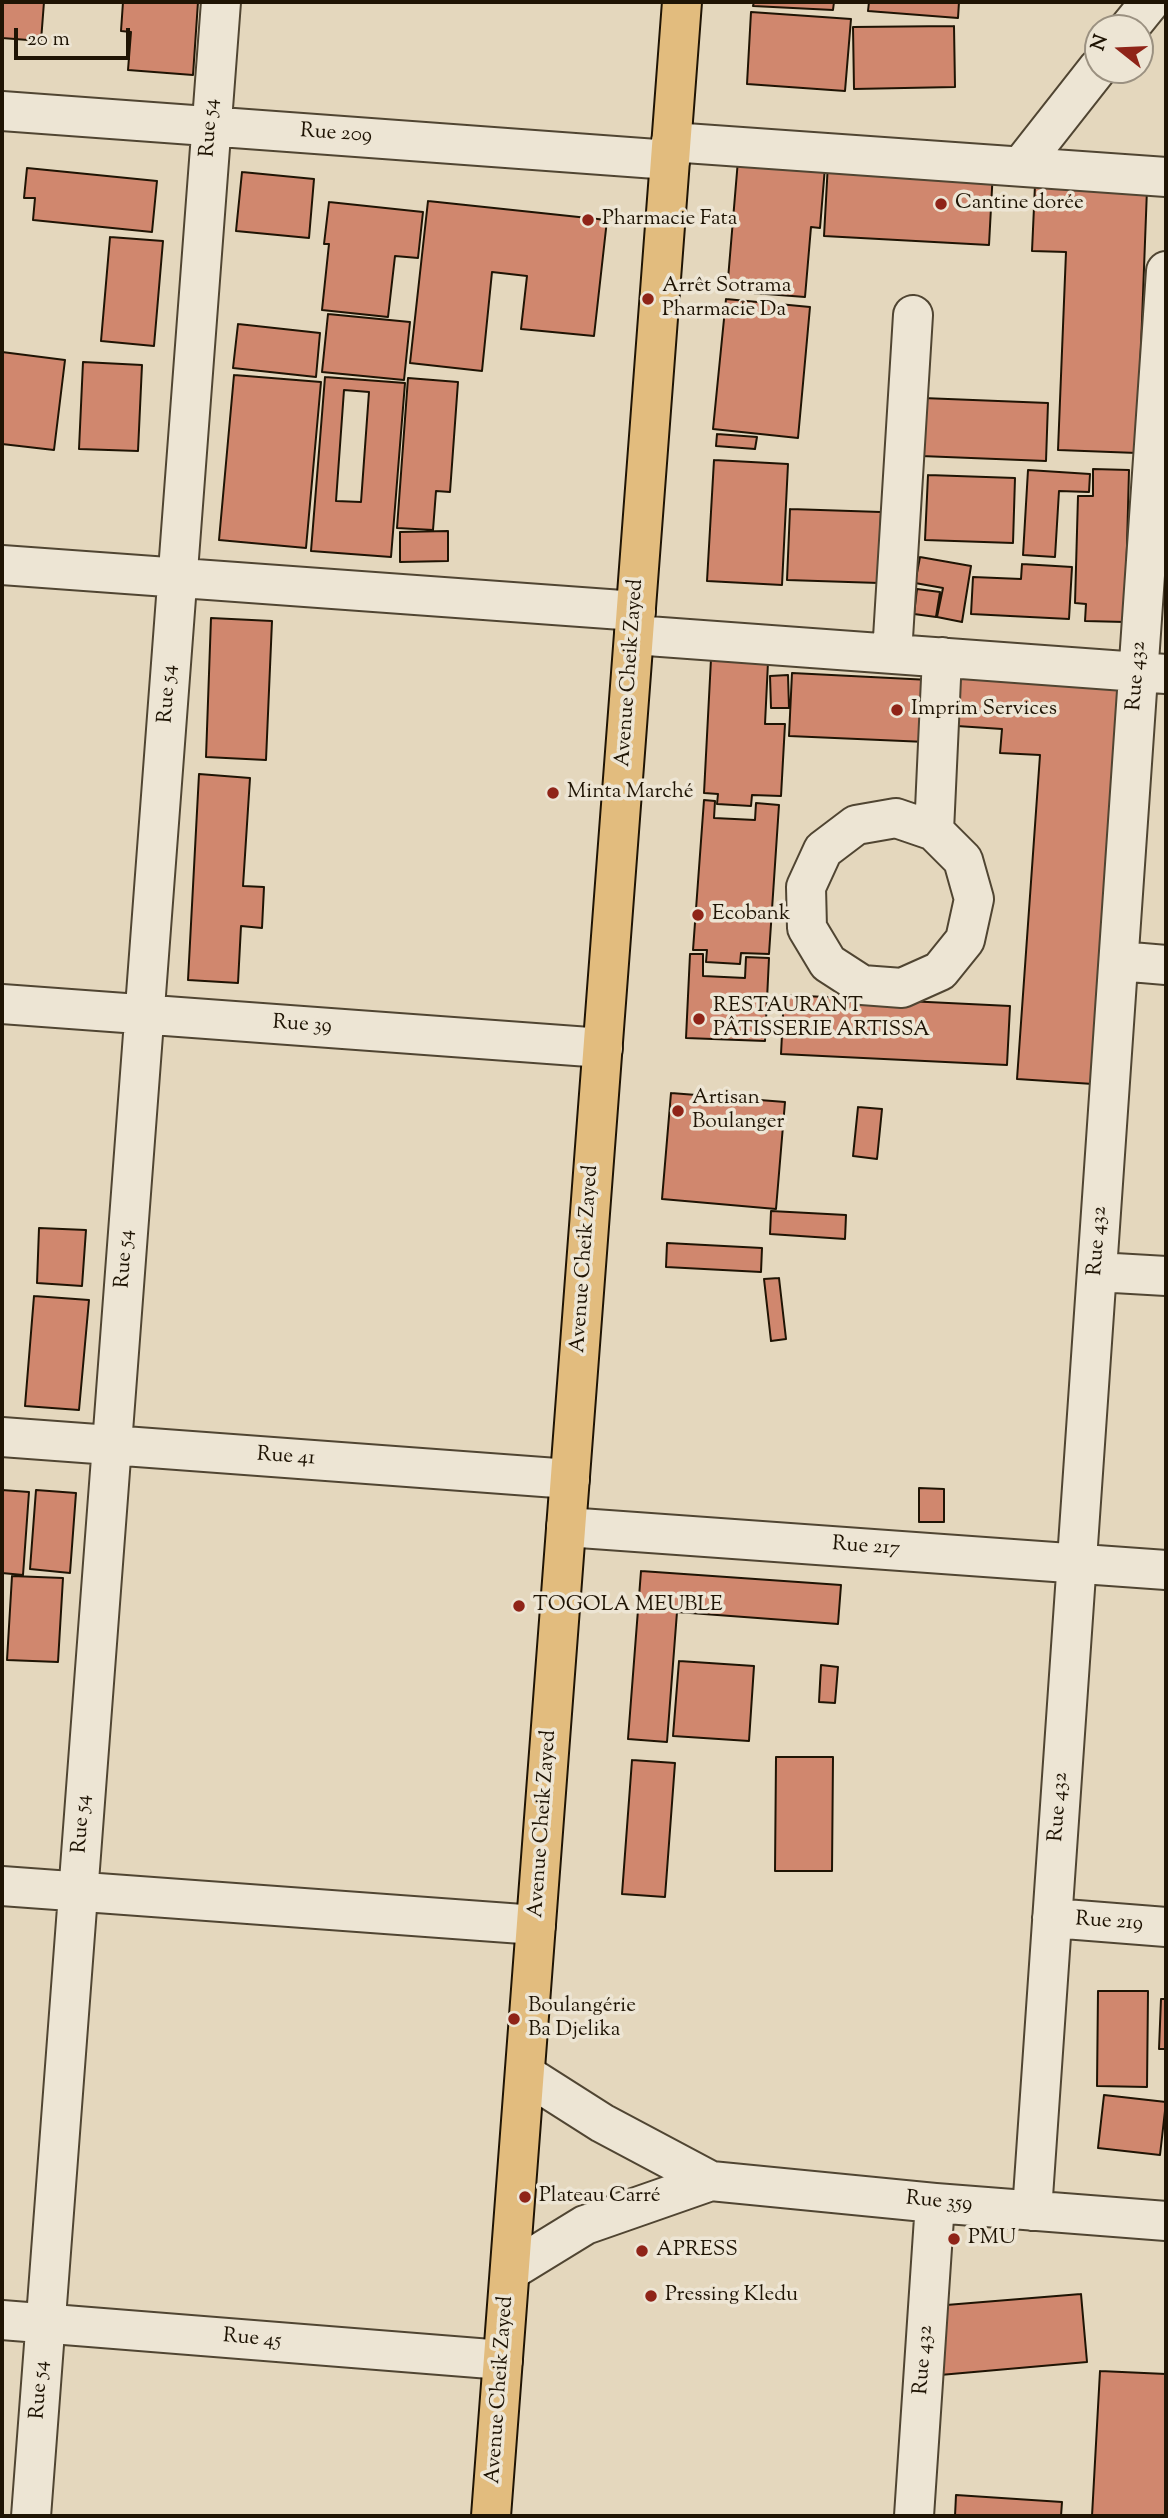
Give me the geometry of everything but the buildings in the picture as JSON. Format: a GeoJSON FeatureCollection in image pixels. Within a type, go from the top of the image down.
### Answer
{"type":"FeatureCollection","features":[{"type":"Feature","properties":{"kind":"main road","name":"Avenue Cheik Zayed"},"geometry":{"type":"LineString","coordinates":[[491,2516],[682,2]]}},
{"type":"Feature","properties":{"kind":"street","name":"Rue 54"},"geometry":{"type":"LineString","coordinates":[[31,2516],[221,2]]}},
{"type":"Feature","properties":{"kind":"street"},"geometry":{"type":"LineString","coordinates":[[1021,166],[1085,84]]}},
{"type":"Feature","properties":{"kind":"street","name":"Rue 209"},"geometry":{"type":"LineString","coordinates":[[2,111],[212,126],[670,151],[1021,166],[1166,177]]}},
{"type":"Feature","properties":{"kind":"street","name":"Rue 432"},"geometry":{"type":"LineString","coordinates":[[1032,2211],[1119,961],[1152,673],[1166,271]]}},
{"type":"Feature","properties":{"kind":"street"},"geometry":{"type":"LineString","coordinates":[[892,653],[913,315]]}},
{"type":"Feature","properties":{"kind":"street"},"geometry":{"type":"LineString","coordinates":[[2,565],[177,578],[635,623],[892,653],[1152,673]]}},
{"type":"Feature","properties":{"kind":"street"},"geometry":{"type":"LineString","coordinates":[[934,831],[896,818],[856,825],[823,850],[806,887],[807,928],[828,963],[862,985],[902,988],[940,971],[965,940],[974,899],[962,860],[934,831],[942,657]]}},
{"type":"Feature","properties":{"kind":"street"},"geometry":{"type":"LineString","coordinates":[[1119,961],[1166,965]]}},
{"type":"Feature","properties":{"kind":"street","name":"Rue 39"},"geometry":{"type":"LineString","coordinates":[[2,1004],[603,1048]]}},
{"type":"Feature","properties":{"kind":"street"},"geometry":{"type":"LineString","coordinates":[[1097,1272],[1166,1276]]}},
{"type":"Feature","properties":{"kind":"street","name":"Rue 41"},"geometry":{"type":"LineString","coordinates":[[2,1437],[570,1479]]}},
{"type":"Feature","properties":{"kind":"street","name":"Rue 217"},"geometry":{"type":"LineString","coordinates":[[566,1527],[1166,1570]]}},
{"type":"Feature","properties":{"kind":"street"},"geometry":{"type":"LineString","coordinates":[[2,1886],[536,1925]]}},
{"type":"Feature","properties":{"kind":"street","name":"Rue 219"},"geometry":{"type":"LineString","coordinates":[[1052,1918],[1166,1927]]}},
{"type":"Feature","properties":{"kind":"street"},"geometry":{"type":"LineString","coordinates":[[525,2074],[602,2123],[711,2181]]}},
{"type":"Feature","properties":{"kind":"street"},"geometry":{"type":"LineString","coordinates":[[510,2272],[585,2225],[711,2181]]}},
{"type":"Feature","properties":{"kind":"street","name":"Rue 359"},"geometry":{"type":"LineString","coordinates":[[711,2181],[935,2203],[1166,2221]]}},
{"type":"Feature","properties":{"kind":"street","name":"Rue 432"},"geometry":{"type":"LineString","coordinates":[[914,2516],[935,2203]]}},
{"type":"Feature","properties":{"kind":"street","name":"Rue 45"},"geometry":{"type":"LineString","coordinates":[[2,2320],[503,2360]]}},
{"type":"Feature","properties":{"kind":"place","name":"Cantine dorée"},"geometry":{"type":"Point","coordinates":[941,204]}},
{"type":"Feature","properties":{"kind":"place","name":"Pharmacie Fata"},"geometry":{"type":"Point","coordinates":[588,220]}},
{"type":"Feature","properties":{"kind":"place","name":"Arrêt Sotrama Pharmacie Da"},"geometry":{"type":"Point","coordinates":[648,299]}},
{"type":"Feature","properties":{"kind":"place","name":"Imprim Services"},"geometry":{"type":"Point","coordinates":[897,710]}},
{"type":"Feature","properties":{"kind":"place","name":"Minta Marché"},"geometry":{"type":"Point","coordinates":[553,793]}},
{"type":"Feature","properties":{"kind":"place","name":"Ecobank"},"geometry":{"type":"Point","coordinates":[698,915]}},
{"type":"Feature","properties":{"kind":"place","name":"RESTAURANT PÂTISSERIE ARTISSA"},"geometry":{"type":"Point","coordinates":[699,1019]}},
{"type":"Feature","properties":{"kind":"place","name":"Artisan Boulanger"},"geometry":{"type":"Point","coordinates":[678,1111]}},
{"type":"Feature","properties":{"kind":"place","name":"TOGOLA MEUBLE"},"geometry":{"type":"Point","coordinates":[519,1606]}},
{"type":"Feature","properties":{"kind":"place","name":"Boulangérie Ba Djelika"},"geometry":{"type":"Point","coordinates":[514,2019]}},
{"type":"Feature","properties":{"kind":"place","name":"Plateau Carré"},"geometry":{"type":"Point","coordinates":[525,2197]}},
{"type":"Feature","properties":{"kind":"place","name":"PMU"},"geometry":{"type":"Point","coordinates":[954,2239]}},
{"type":"Feature","properties":{"kind":"place","name":"APRESS"},"geometry":{"type":"Point","coordinates":[642,2251]}},
{"type":"Feature","properties":{"kind":"place","name":"Pressing Kledu"},"geometry":{"type":"Point","coordinates":[651,2296]}}]}
